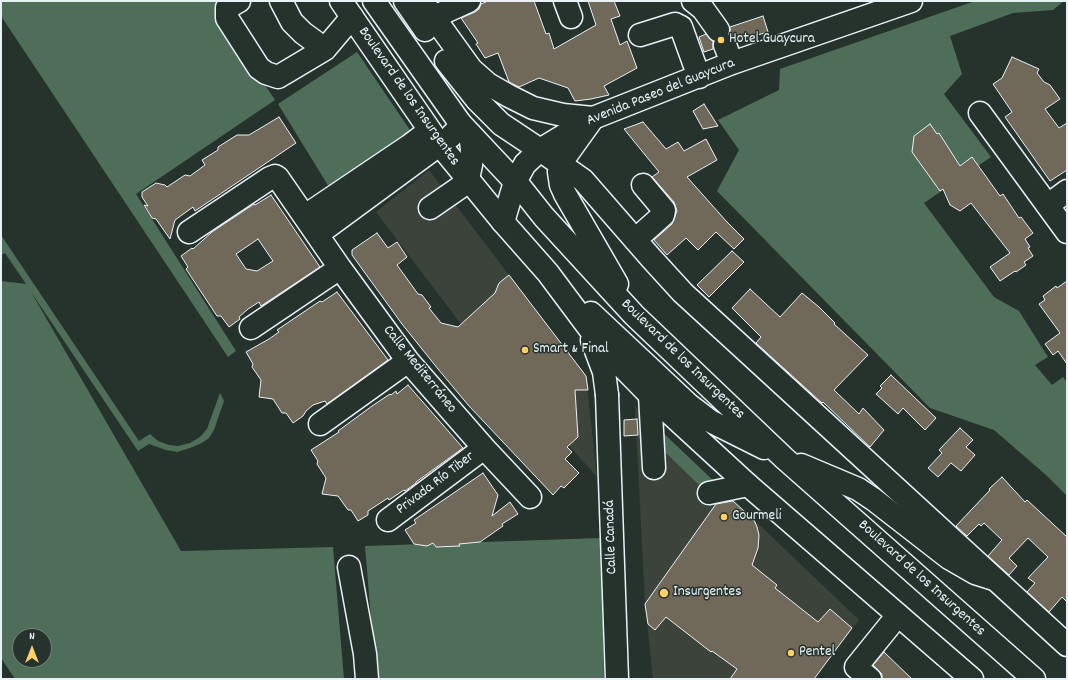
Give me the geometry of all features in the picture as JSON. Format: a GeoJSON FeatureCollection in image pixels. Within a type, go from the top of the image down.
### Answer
{"type":"FeatureCollection","features":[{"type":"Feature","properties":{"kind":"main road"},"geometry":{"type":"LineString","coordinates":[[239,1],[227,8],[227,18],[258,68],[266,73],[278,77],[325,49],[346,9]]}},
{"type":"Feature","properties":{"kind":"main road"},"geometry":{"type":"LineString","coordinates":[[281,1],[292,22],[302,33],[325,49]]}},
{"type":"Feature","properties":{"kind":"main road","name":"Boulevard de los Insurgentes"},"geometry":{"type":"LineString","coordinates":[[374,1],[465,128],[634,315],[784,458],[1034,679]]}},
{"type":"Feature","properties":{"kind":"main road"},"geometry":{"type":"LineString","coordinates":[[405,1],[450,66],[477,100],[501,124],[583,180],[684,293],[1067,645]]}},
{"type":"Feature","properties":{"kind":"main road"},"geometry":{"type":"LineString","coordinates":[[469,1],[428,9],[471,69],[488,84],[533,108],[562,115],[593,118]]}},
{"type":"Feature","properties":{"kind":"main road"},"geometry":{"type":"LineString","coordinates":[[693,1],[703,10],[725,46]]}},
{"type":"Feature","properties":{"kind":"main road","name":"Avenida Paseo del Guaycura"},"geometry":{"type":"LineString","coordinates":[[503,222],[515,182],[525,164],[540,150],[593,118],[699,77],[725,46],[911,1]]}},
{"type":"Feature","properties":{"kind":"main road","name":"Boulevard de los Insurgentes"},"geometry":{"type":"LineString","coordinates":[[346,9],[434,138],[503,222],[548,273],[604,348],[650,395],[748,485],[969,678]]}},
{"type":"Feature","properties":{"kind":"main road"},"geometry":{"type":"LineString","coordinates":[[640,35],[675,24],[681,27],[699,77]]}},
{"type":"Feature","properties":{"kind":"main road"},"geometry":{"type":"LineString","coordinates":[[980,112],[1067,232]]}},
{"type":"Feature","properties":{"kind":"main road"},"geometry":{"type":"LineString","coordinates":[[593,118],[560,164],[559,172],[561,185],[634,315]]}},
{"type":"Feature","properties":{"kind":"main road"},"geometry":{"type":"LineString","coordinates":[[318,234],[361,191],[434,138],[465,128],[472,149],[468,179],[459,188],[430,208]]}},
{"type":"Feature","properties":{"kind":"main road","name":"Calle Mediterráneo"},"geometry":{"type":"LineString","coordinates":[[189,232],[270,178],[276,176],[306,216],[340,268],[408,361],[484,448],[530,497]]}},
{"type":"Feature","properties":{"kind":"main road"},"geometry":{"type":"LineString","coordinates":[[636,240],[663,214],[664,210],[643,185]]}},
{"type":"Feature","properties":{"kind":"main road"},"geometry":{"type":"LineString","coordinates":[[306,216],[361,191]]}},
{"type":"Feature","properties":{"kind":"main road"},"geometry":{"type":"LineString","coordinates":[[1048,205],[1067,191]]}},
{"type":"Feature","properties":{"kind":"main road"},"geometry":{"type":"LineString","coordinates":[[250,328],[340,268]]}},
{"type":"Feature","properties":{"kind":"main road"},"geometry":{"type":"LineString","coordinates":[[548,273],[694,409],[710,420],[784,458],[858,489],[949,558],[975,573],[994,579]]}},
{"type":"Feature","properties":{"kind":"main road","name":"Calle Canadá"},"geometry":{"type":"LineString","coordinates":[[586,324],[604,372],[607,395],[617,679]]}},
{"type":"Feature","properties":{"kind":"main road"},"geometry":{"type":"LineString","coordinates":[[320,424],[408,361]]}},
{"type":"Feature","properties":{"kind":"main road"},"geometry":{"type":"LineString","coordinates":[[650,395],[654,468]]}},
{"type":"Feature","properties":{"kind":"main road","name":"Privada Río Tiber"},"geometry":{"type":"LineString","coordinates":[[388,520],[484,448]]}},
{"type":"Feature","properties":{"kind":"main road"},"geometry":{"type":"LineString","coordinates":[[709,493],[748,485]]}},
{"type":"Feature","properties":{"kind":"main road"},"geometry":{"type":"LineString","coordinates":[[349,567],[365,654],[367,679]]}},
{"type":"Feature","properties":{"kind":"main road"},"geometry":{"type":"LineString","coordinates":[[857,675],[898,615]]}},
{"type":"Feature","properties":{"kind":"shaded area"},"geometry":{"type":"Polygon","coordinates":[[[429,170],[586,376],[597,477],[461,324],[376,212],[429,170]]]}},
{"type":"Feature","properties":{"kind":"shaded area"},"geometry":{"type":"Polygon","coordinates":[[[635,406],[859,620],[814,679],[653,679],[645,604],[635,406]]]}},
{"type":"Feature","properties":{"kind":"green space"},"geometry":{"type":"Polygon","coordinates":[[[1,1],[225,1],[216,11],[275,100],[136,194],[236,351],[228,357],[1,16],[1,1]]]}},
{"type":"Feature","properties":{"kind":"green space"},"geometry":{"type":"Polygon","coordinates":[[[975,1],[1064,1],[1053,10],[1013,13],[950,36],[962,74],[944,94],[991,157],[924,203],[994,297],[1019,311],[1048,357],[1035,365],[1052,385],[1063,377],[1067,382],[1067,496],[1046,475],[994,430],[930,408],[717,191],[739,150],[718,120],[779,90],[780,69],[975,1]]]}},
{"type":"Feature","properties":{"kind":"green space"},"geometry":{"type":"Polygon","coordinates":[[[357,52],[412,133],[329,187],[278,104],[357,52]]]}},
{"type":"Feature","properties":{"kind":"green space"},"geometry":{"type":"Polygon","coordinates":[[[1,235],[139,441],[150,434],[158,441],[169,445],[178,446],[190,443],[200,437],[207,429],[220,393],[224,401],[214,430],[209,438],[202,443],[177,452],[149,444],[138,451],[31,292],[181,551],[333,547],[344,679],[15,679],[1,658],[1,281],[26,284],[5,253],[1,255],[1,235]]]}},
{"type":"Feature","properties":{"kind":"green space"},"geometry":{"type":"Polygon","coordinates":[[[660,430],[719,486],[699,485],[664,451],[660,430]]]}},
{"type":"Feature","properties":{"kind":"green space"},"geometry":{"type":"Polygon","coordinates":[[[601,538],[604,679],[376,679],[365,546],[601,538]]]}},
{"type":"Feature","properties":{"kind":"building"},"geometry":{"type":"Polygon","coordinates":[[[488,1],[534,1],[546,34],[549,33],[554,49],[596,25],[588,1],[614,1],[620,16],[611,19],[620,45],[627,41],[637,68],[604,86],[609,95],[591,99],[575,101],[568,88],[539,78],[519,87],[509,82],[498,53],[485,58],[476,44],[478,43],[461,18],[475,12],[479,9],[481,4],[488,1]]]}},
{"type":"Feature","properties":{"kind":"building"},"geometry":{"type":"Polygon","coordinates":[[[763,16],[768,32],[737,41],[730,34],[730,27],[763,16]]]}},
{"type":"Feature","properties":{"kind":"building"},"geometry":{"type":"Polygon","coordinates":[[[706,34],[713,42],[713,49],[704,52],[699,37],[706,34]]]}},
{"type":"Feature","properties":{"kind":"building"},"geometry":{"type":"Polygon","coordinates":[[[1012,57],[1039,69],[1037,73],[1044,82],[1050,85],[1060,99],[1045,109],[1059,128],[1067,123],[1067,170],[1050,181],[1005,117],[1012,112],[993,84],[1002,78],[1012,57]]]}},
{"type":"Feature","properties":{"kind":"building"},"geometry":{"type":"Polygon","coordinates":[[[704,104],[718,126],[703,129],[693,111],[704,104]]]}},
{"type":"Feature","properties":{"kind":"building"},"geometry":{"type":"Polygon","coordinates":[[[279,117],[296,143],[195,211],[193,207],[175,220],[170,239],[156,219],[152,218],[144,205],[148,206],[142,197],[142,192],[156,183],[167,187],[185,175],[190,176],[205,165],[202,160],[218,150],[218,147],[237,135],[249,135],[279,117]]]}},
{"type":"Feature","properties":{"kind":"building"},"geometry":{"type":"Polygon","coordinates":[[[643,122],[666,149],[678,142],[684,151],[706,139],[717,160],[687,177],[744,239],[734,249],[716,232],[698,250],[686,238],[667,255],[654,240],[672,224],[677,211],[674,202],[652,177],[659,172],[624,129],[643,122]]]}},
{"type":"Feature","properties":{"kind":"building"},"geometry":{"type":"Polygon","coordinates":[[[930,124],[937,134],[939,133],[960,166],[972,157],[1000,196],[1003,194],[1019,218],[1021,217],[1033,233],[1025,239],[1033,256],[1024,262],[1026,265],[1000,281],[990,267],[1010,253],[971,203],[960,211],[950,205],[943,189],[940,191],[912,152],[914,136],[930,124]]]}},
{"type":"Feature","properties":{"kind":"building"},"geometry":{"type":"Polygon","coordinates":[[[271,195],[320,267],[261,306],[259,302],[248,309],[239,317],[240,319],[229,327],[221,316],[217,316],[186,269],[188,267],[181,256],[192,248],[193,249],[212,232],[254,204],[255,205],[271,195]],[[258,239],[236,254],[246,269],[257,271],[273,261],[258,239]]]}},
{"type":"Feature","properties":{"kind":"building"},"geometry":{"type":"Polygon","coordinates":[[[377,233],[388,248],[397,242],[407,257],[397,265],[418,294],[422,295],[431,307],[429,308],[441,323],[458,327],[495,293],[499,283],[509,275],[586,376],[588,390],[575,390],[578,437],[567,447],[572,452],[565,459],[579,473],[564,488],[561,486],[553,495],[469,406],[402,324],[352,255],[352,250],[377,233]]]}},
{"type":"Feature","properties":{"kind":"building"},"geometry":{"type":"Polygon","coordinates":[[[732,251],[744,262],[709,297],[697,285],[732,251]]]}},
{"type":"Feature","properties":{"kind":"building"},"geometry":{"type":"Polygon","coordinates":[[[1067,281],[1067,364],[1058,351],[1053,355],[1045,344],[1060,333],[1039,304],[1045,300],[1043,296],[1056,286],[1057,288],[1067,281]]]}},
{"type":"Feature","properties":{"kind":"building"},"geometry":{"type":"Polygon","coordinates":[[[750,289],[780,317],[802,293],[819,307],[835,323],[834,324],[868,355],[834,390],[859,414],[863,408],[884,430],[870,447],[823,402],[822,403],[756,343],[761,337],[732,308],[750,289]]]}},
{"type":"Feature","properties":{"kind":"building"},"geometry":{"type":"Polygon","coordinates":[[[337,292],[388,360],[327,404],[325,401],[313,405],[303,416],[293,423],[286,413],[282,413],[273,399],[259,397],[261,380],[252,367],[253,364],[246,352],[269,339],[279,332],[277,330],[320,301],[322,302],[337,292]]]}},
{"type":"Feature","properties":{"kind":"building"},"geometry":{"type":"Polygon","coordinates":[[[891,375],[936,418],[925,430],[903,408],[898,414],[876,394],[882,388],[880,386],[891,375]]]}},
{"type":"Feature","properties":{"kind":"building"},"geometry":{"type":"Polygon","coordinates":[[[408,385],[463,448],[405,491],[404,490],[389,500],[388,498],[368,511],[368,515],[358,521],[351,510],[348,510],[338,496],[322,494],[326,478],[317,464],[318,461],[311,450],[339,432],[338,431],[372,406],[396,391],[397,394],[408,385]]]}},
{"type":"Feature","properties":{"kind":"building"},"geometry":{"type":"Polygon","coordinates":[[[637,419],[638,435],[624,436],[624,420],[637,419]]]}},
{"type":"Feature","properties":{"kind":"building"},"geometry":{"type":"Polygon","coordinates":[[[960,428],[973,440],[966,447],[975,455],[961,471],[951,463],[938,477],[928,468],[942,453],[939,450],[960,428]]]}},
{"type":"Feature","properties":{"kind":"building"},"geometry":{"type":"Polygon","coordinates":[[[483,473],[498,495],[492,516],[510,502],[518,514],[502,524],[503,526],[480,542],[459,544],[460,546],[436,547],[433,543],[427,546],[414,544],[405,530],[416,523],[414,520],[483,473]]]}},
{"type":"Feature","properties":{"kind":"building"},"geometry":{"type":"Polygon","coordinates":[[[1002,477],[1025,502],[1027,500],[1067,537],[1067,602],[1062,597],[1049,612],[1027,592],[1035,583],[1028,578],[1048,557],[1028,538],[1009,558],[1017,566],[1009,575],[988,556],[1002,540],[984,523],[981,526],[979,524],[967,536],[956,526],[990,490],[989,489],[1002,477]]]}},
{"type":"Feature","properties":{"kind":"building"},"geometry":{"type":"Polygon","coordinates":[[[733,501],[754,520],[757,527],[759,535],[758,548],[752,565],[777,585],[775,588],[818,622],[830,609],[852,628],[814,679],[730,679],[737,669],[712,651],[711,652],[666,617],[655,630],[648,624],[645,604],[716,504],[733,501]]]}},
{"type":"Feature","properties":{"kind":"building"},"geometry":{"type":"Polygon","coordinates":[[[884,652],[912,679],[882,679],[882,674],[873,665],[884,652]]]}},
{"type":"Feature","properties":{"kind":"place","name":"Hotel Guaycura"},"geometry":{"type":"Point","coordinates":[721,40]}},
{"type":"Feature","properties":{"kind":"place","name":"Smart & Final"},"geometry":{"type":"Point","coordinates":[525,350]}},
{"type":"Feature","properties":{"kind":"place","name":"Gourmeli"},"geometry":{"type":"Point","coordinates":[724,517]}},
{"type":"Feature","properties":{"kind":"place","name":"Insurgentes"},"geometry":{"type":"Point","coordinates":[664,593]}},
{"type":"Feature","properties":{"kind":"place","name":"Pentel"},"geometry":{"type":"Point","coordinates":[791,653]}}]}
